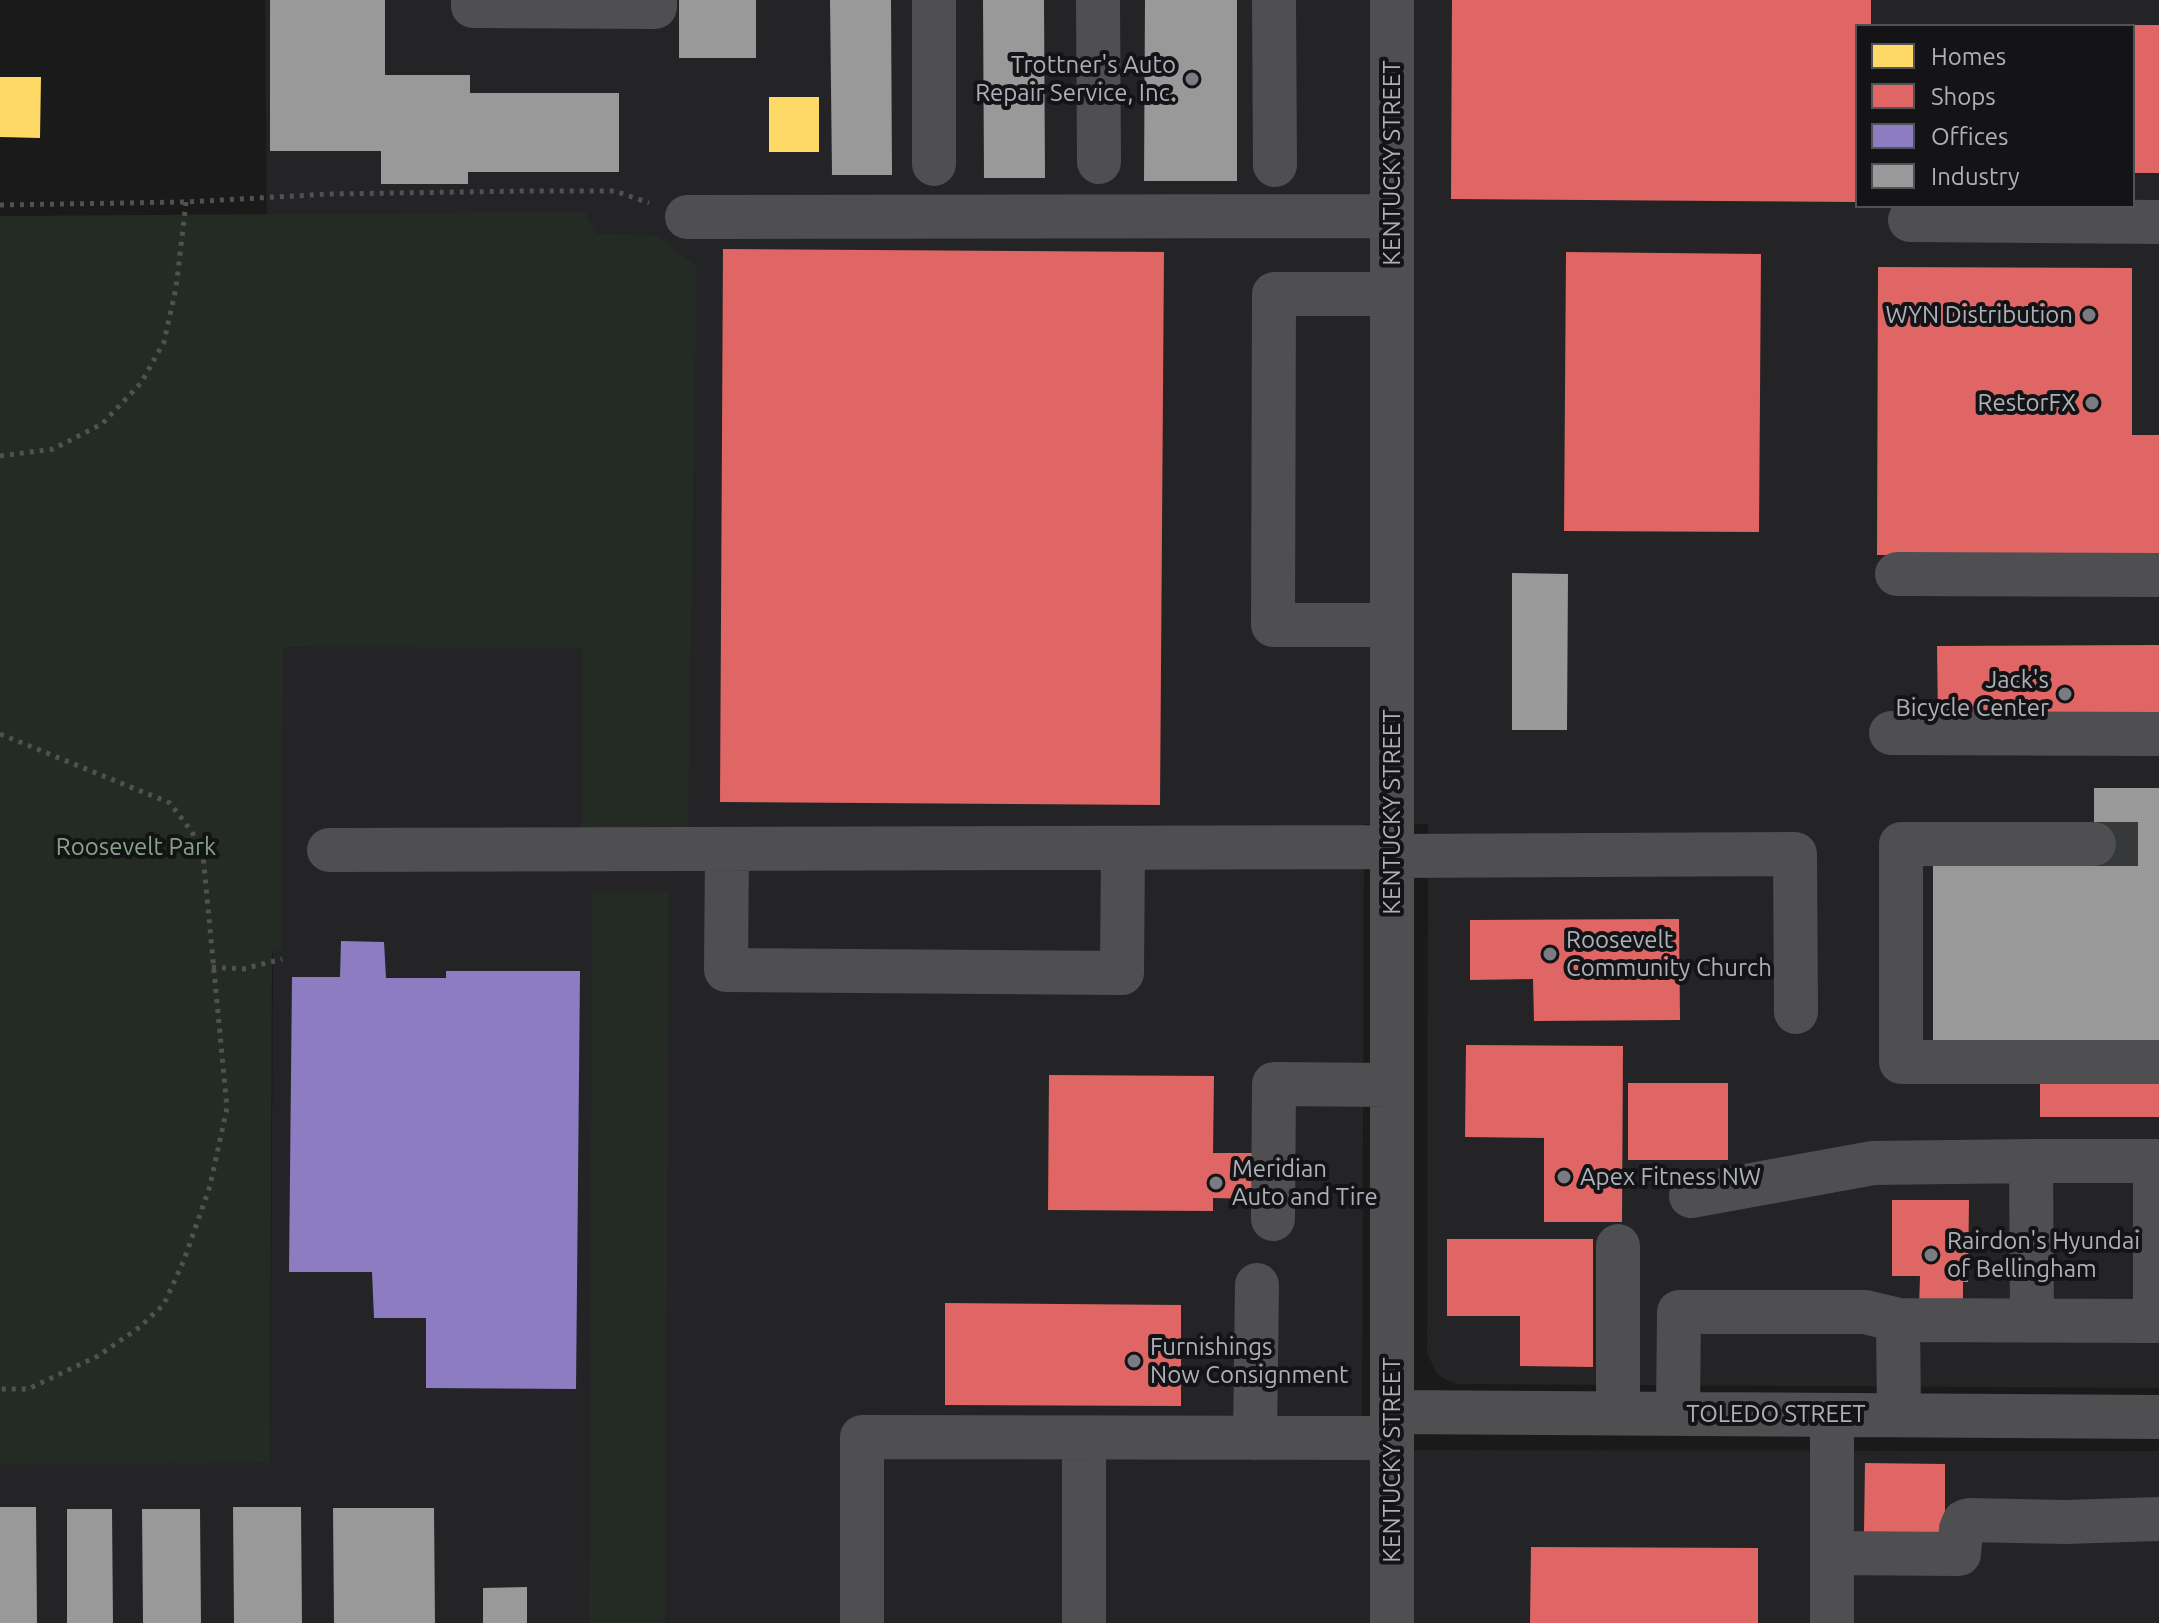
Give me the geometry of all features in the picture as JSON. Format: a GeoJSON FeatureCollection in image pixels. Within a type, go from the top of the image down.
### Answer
{"type":"FeatureCollection","features":[{"type":"Feature","properties":{"kind":"street"},"geometry":{"type":"LineString","coordinates":[[473,0],[473,6],[655,7],[655,0]]}},
{"type":"Feature","properties":{"kind":"street"},"geometry":{"type":"LineString","coordinates":[[934,0],[934,164]]}},
{"type":"Feature","properties":{"kind":"street"},"geometry":{"type":"LineString","coordinates":[[1098,0],[1099,162]]}},
{"type":"Feature","properties":{"kind":"street"},"geometry":{"type":"LineString","coordinates":[[1274,0],[1275,165]]}},
{"type":"Feature","properties":{"kind":"street","name":"KENTUCKY STREET"},"geometry":{"type":"LineString","coordinates":[[1392,0],[1392,1623]]}},
{"type":"Feature","properties":{"kind":"street"},"geometry":{"type":"LineString","coordinates":[[687,217],[1392,216]]}},
{"type":"Feature","properties":{"kind":"street"},"geometry":{"type":"LineString","coordinates":[[1910,220],[2159,222]]}},
{"type":"Feature","properties":{"kind":"street"},"geometry":{"type":"LineString","coordinates":[[1392,294],[1274,294],[1273,609],[1273,625],[1392,625]]}},
{"type":"Feature","properties":{"kind":"street"},"geometry":{"type":"LineString","coordinates":[[1897,574],[2159,575]]}},
{"type":"Feature","properties":{"kind":"street"},"geometry":{"type":"LineString","coordinates":[[1891,733],[2159,734]]}},
{"type":"Feature","properties":{"kind":"street"},"geometry":{"type":"LineString","coordinates":[[2094,844],[1901,844],[1901,1062],[2159,1062]]}},
{"type":"Feature","properties":{"kind":"street"},"geometry":{"type":"LineString","coordinates":[[727,849],[726,970],[1122,973],[1123,848]]}},
{"type":"Feature","properties":{"kind":"street"},"geometry":{"type":"LineString","coordinates":[[329,850],[1123,848],[1795,854],[1796,1012]]}},
{"type":"Feature","properties":{"kind":"street"},"geometry":{"type":"LineString","coordinates":[[1273,1219],[1274,1084],[1392,1085]]}},
{"type":"Feature","properties":{"kind":"street"},"geometry":{"type":"LineString","coordinates":[[2031,1161],[2032,1320]]}},
{"type":"Feature","properties":{"kind":"street"},"geometry":{"type":"LineString","coordinates":[[1678,1414],[1679,1312],[1865,1312],[1898,1320],[2155,1321],[2157,1161],[1873,1163],[1691,1196]]}},
{"type":"Feature","properties":{"kind":"street"},"geometry":{"type":"LineString","coordinates":[[1618,1246],[1618,1413]]}},
{"type":"Feature","properties":{"kind":"street"},"geometry":{"type":"LineString","coordinates":[[1255,1438],[1257,1285]]}},
{"type":"Feature","properties":{"kind":"street"},"geometry":{"type":"LineString","coordinates":[[1898,1320],[1899,1415]]}},
{"type":"Feature","properties":{"kind":"street","name":"TOLEDO STREET"},"geometry":{"type":"LineString","coordinates":[[862,1623],[862,1437],[1255,1438],[1392,1425],[1618,1413],[2159,1417]]}},
{"type":"Feature","properties":{"kind":"street"},"geometry":{"type":"LineString","coordinates":[[1832,1415],[1832,1623]]}},
{"type":"Feature","properties":{"kind":"street"},"geometry":{"type":"LineString","coordinates":[[1084,1438],[1084,1623]]}},
{"type":"Feature","properties":{"kind":"street"},"geometry":{"type":"LineString","coordinates":[[1832,1553],[1959,1554],[1961,1529],[1964,1522],[1969,1520],[2066,1522],[2159,1519]]}},
{"type":"Feature","properties":{"kind":"path"},"geometry":{"type":"LineString","coordinates":[[0,205],[186,202],[329,194],[615,191],[687,217]]}},
{"type":"Feature","properties":{"kind":"path"},"geometry":{"type":"LineString","coordinates":[[0,456],[53,449],[102,424],[141,383],[164,342],[176,288],[186,202]]}},
{"type":"Feature","properties":{"kind":"path"},"geometry":{"type":"LineString","coordinates":[[0,734],[170,803],[192,832],[203,855],[227,1108],[210,1186],[184,1260],[164,1304],[140,1327],[98,1356],[28,1389],[0,1389]]}},
{"type":"Feature","properties":{"kind":"path"},"geometry":{"type":"LineString","coordinates":[[212,967],[243,969],[282,959]]}},
{"type":"Feature","properties":{"kind":"shaded area"},"geometry":{"type":"Polygon","coordinates":[[[265,0],[2159,0],[2159,1388],[1458,1384],[1437,1374],[1427,1353],[1428,824],[1364,824],[1362,1450],[2159,1451],[2159,1623],[0,1623],[0,1465],[270,1462],[273,973],[265,0]]]}},
{"type":"Feature","properties":{"kind":"green space","name":"Roosevelt Park"},"geometry":{"type":"Polygon","coordinates":[[[585,212],[596,234],[655,235],[697,266],[688,830],[582,830],[582,648],[283,647],[282,949],[272,953],[270,1463],[0,1465],[0,216],[585,212]]]}},
{"type":"Feature","properties":{"kind":"green space"},"geometry":{"type":"Polygon","coordinates":[[[592,891],[669,891],[665,1623],[589,1623],[592,891]]]}},
{"type":"Feature","properties":{"kind":"building: Homes"},"geometry":{"type":"Polygon","coordinates":[[[0,77],[41,77],[40,138],[0,137],[0,77]]]}},
{"type":"Feature","properties":{"kind":"building: Homes"},"geometry":{"type":"Polygon","coordinates":[[[769,97],[819,97],[819,152],[769,152],[769,97]]]}},
{"type":"Feature","properties":{"kind":"building: Shops"},"geometry":{"type":"Polygon","coordinates":[[[1452,0],[1871,0],[1871,24],[1855,24],[1855,202],[1451,199],[1452,0]]]}},
{"type":"Feature","properties":{"kind":"building: Shops"},"geometry":{"type":"Polygon","coordinates":[[[2135,25],[2159,25],[2159,173],[2135,173],[2135,25]]]}},
{"type":"Feature","properties":{"kind":"building: Shops"},"geometry":{"type":"Polygon","coordinates":[[[723,249],[1164,252],[1160,805],[720,802],[723,249]]]}},
{"type":"Feature","properties":{"kind":"building: Shops"},"geometry":{"type":"Polygon","coordinates":[[[1566,252],[1761,254],[1759,532],[1564,531],[1566,252]]]}},
{"type":"Feature","properties":{"kind":"building: Shops"},"geometry":{"type":"Polygon","coordinates":[[[1878,267],[2132,268],[2132,435],[2159,435],[2159,555],[1877,555],[1878,267]]]}},
{"type":"Feature","properties":{"kind":"building: Shops"},"geometry":{"type":"Polygon","coordinates":[[[2159,645],[2159,719],[1938,721],[1937,646],[2159,645]]]}},
{"type":"Feature","properties":{"kind":"building: Shops"},"geometry":{"type":"Polygon","coordinates":[[[1679,919],[1680,1020],[1534,1021],[1533,979],[1470,980],[1470,920],[1679,919]]]}},
{"type":"Feature","properties":{"kind":"building: Shops"},"geometry":{"type":"Polygon","coordinates":[[[1466,1045],[1623,1046],[1622,1222],[1544,1222],[1544,1138],[1465,1137],[1466,1045]]]}},
{"type":"Feature","properties":{"kind":"building: Shops"},"geometry":{"type":"Polygon","coordinates":[[[2040,1073],[2159,1073],[2159,1117],[2040,1117],[2040,1073]]]}},
{"type":"Feature","properties":{"kind":"building: Shops"},"geometry":{"type":"Polygon","coordinates":[[[1049,1075],[1214,1076],[1213,1153],[1255,1153],[1255,1199],[1213,1198],[1213,1211],[1048,1210],[1049,1075]]]}},
{"type":"Feature","properties":{"kind":"building: Shops"},"geometry":{"type":"Polygon","coordinates":[[[1628,1083],[1728,1083],[1728,1160],[1628,1160],[1628,1083]]]}},
{"type":"Feature","properties":{"kind":"building: Shops"},"geometry":{"type":"Polygon","coordinates":[[[1892,1200],[1969,1200],[1968,1282],[1963,1282],[1963,1309],[1919,1309],[1920,1276],[1892,1276],[1892,1200]]]}},
{"type":"Feature","properties":{"kind":"building: Shops"},"geometry":{"type":"Polygon","coordinates":[[[1447,1239],[1593,1239],[1593,1367],[1520,1366],[1520,1316],[1447,1316],[1447,1239]]]}},
{"type":"Feature","properties":{"kind":"building: Shops"},"geometry":{"type":"Polygon","coordinates":[[[945,1303],[1181,1305],[1181,1406],[945,1405],[945,1303]]]}},
{"type":"Feature","properties":{"kind":"building: Shops"},"geometry":{"type":"Polygon","coordinates":[[[1865,1463],[1945,1464],[1945,1533],[1864,1532],[1865,1463]]]}},
{"type":"Feature","properties":{"kind":"building: Shops"},"geometry":{"type":"Polygon","coordinates":[[[1531,1547],[1758,1548],[1758,1623],[1530,1623],[1531,1547]]]}},
{"type":"Feature","properties":{"kind":"building: Offices"},"geometry":{"type":"Polygon","coordinates":[[[341,941],[384,942],[386,978],[446,978],[446,971],[580,971],[576,1389],[426,1388],[426,1318],[374,1318],[372,1272],[289,1272],[292,977],[340,977],[341,941]]]}},
{"type":"Feature","properties":{"kind":"building: Industry"},"geometry":{"type":"Polygon","coordinates":[[[270,0],[385,0],[385,75],[470,75],[470,93],[619,93],[619,172],[468,172],[468,184],[381,184],[381,151],[270,151],[270,0]]]}},
{"type":"Feature","properties":{"kind":"building: Industry"},"geometry":{"type":"Polygon","coordinates":[[[679,0],[756,0],[756,58],[679,58],[679,0]]]}},
{"type":"Feature","properties":{"kind":"building: Industry"},"geometry":{"type":"Polygon","coordinates":[[[830,0],[891,0],[892,175],[832,175],[830,0]]]}},
{"type":"Feature","properties":{"kind":"building: Industry"},"geometry":{"type":"Polygon","coordinates":[[[983,0],[1044,0],[1045,178],[984,178],[983,0]]]}},
{"type":"Feature","properties":{"kind":"building: Industry"},"geometry":{"type":"Polygon","coordinates":[[[1145,0],[1237,0],[1237,181],[1144,181],[1145,0]]]}},
{"type":"Feature","properties":{"kind":"building: Industry"},"geometry":{"type":"Polygon","coordinates":[[[1512,573],[1568,574],[1567,730],[1512,730],[1512,573]]]}},
{"type":"Feature","properties":{"kind":"building: Industry"},"geometry":{"type":"Polygon","coordinates":[[[2094,788],[2159,788],[2159,1040],[1933,1040],[1933,864],[2094,864],[2094,788]]]}},
{"type":"Feature","properties":{"kind":"building: Industry"},"geometry":{"type":"Polygon","coordinates":[[[0,1507],[36,1507],[37,1623],[0,1623],[0,1507]]]}},
{"type":"Feature","properties":{"kind":"building: Industry"},"geometry":{"type":"Polygon","coordinates":[[[233,1507],[301,1507],[302,1623],[234,1623],[233,1507]]]}},
{"type":"Feature","properties":{"kind":"building: Industry"},"geometry":{"type":"Polygon","coordinates":[[[333,1508],[434,1508],[435,1623],[334,1623],[333,1508]]]}},
{"type":"Feature","properties":{"kind":"building: Industry"},"geometry":{"type":"Polygon","coordinates":[[[67,1509],[112,1509],[113,1623],[67,1623],[67,1509]]]}},
{"type":"Feature","properties":{"kind":"building: Industry"},"geometry":{"type":"Polygon","coordinates":[[[142,1509],[200,1509],[201,1623],[143,1623],[142,1509]]]}},
{"type":"Feature","properties":{"kind":"building: Industry"},"geometry":{"type":"Polygon","coordinates":[[[527,1587],[527,1623],[483,1623],[483,1588],[527,1587]]]}},
{"type":"Feature","properties":{"kind":"tunnel"},"geometry":{"type":"LineString","coordinates":[[2094,844],[2159,844]]}},
{"type":"Feature","properties":{"kind":"place","name":"Trottner's Auto Repair Service, Inc."},"geometry":{"type":"Point","coordinates":[1192,79]}},
{"type":"Feature","properties":{"kind":"place","name":"WYN Distribution"},"geometry":{"type":"Point","coordinates":[2089,315]}},
{"type":"Feature","properties":{"kind":"place","name":"RestorFX"},"geometry":{"type":"Point","coordinates":[2092,403]}},
{"type":"Feature","properties":{"kind":"place","name":"Jack's Bicycle Center"},"geometry":{"type":"Point","coordinates":[2065,694]}},
{"type":"Feature","properties":{"kind":"place","name":"Roosevelt Community Church"},"geometry":{"type":"Point","coordinates":[1550,954]}},
{"type":"Feature","properties":{"kind":"place","name":"Apex Fitness NW"},"geometry":{"type":"Point","coordinates":[1564,1177]}},
{"type":"Feature","properties":{"kind":"place","name":"Meridian Auto and Tire"},"geometry":{"type":"Point","coordinates":[1216,1183]}},
{"type":"Feature","properties":{"kind":"place","name":"Rairdon's Hyundai of Bellingham"},"geometry":{"type":"Point","coordinates":[1931,1255]}},
{"type":"Feature","properties":{"kind":"place","name":"Furnishings Now Consignment"},"geometry":{"type":"Point","coordinates":[1134,1361]}}]}
